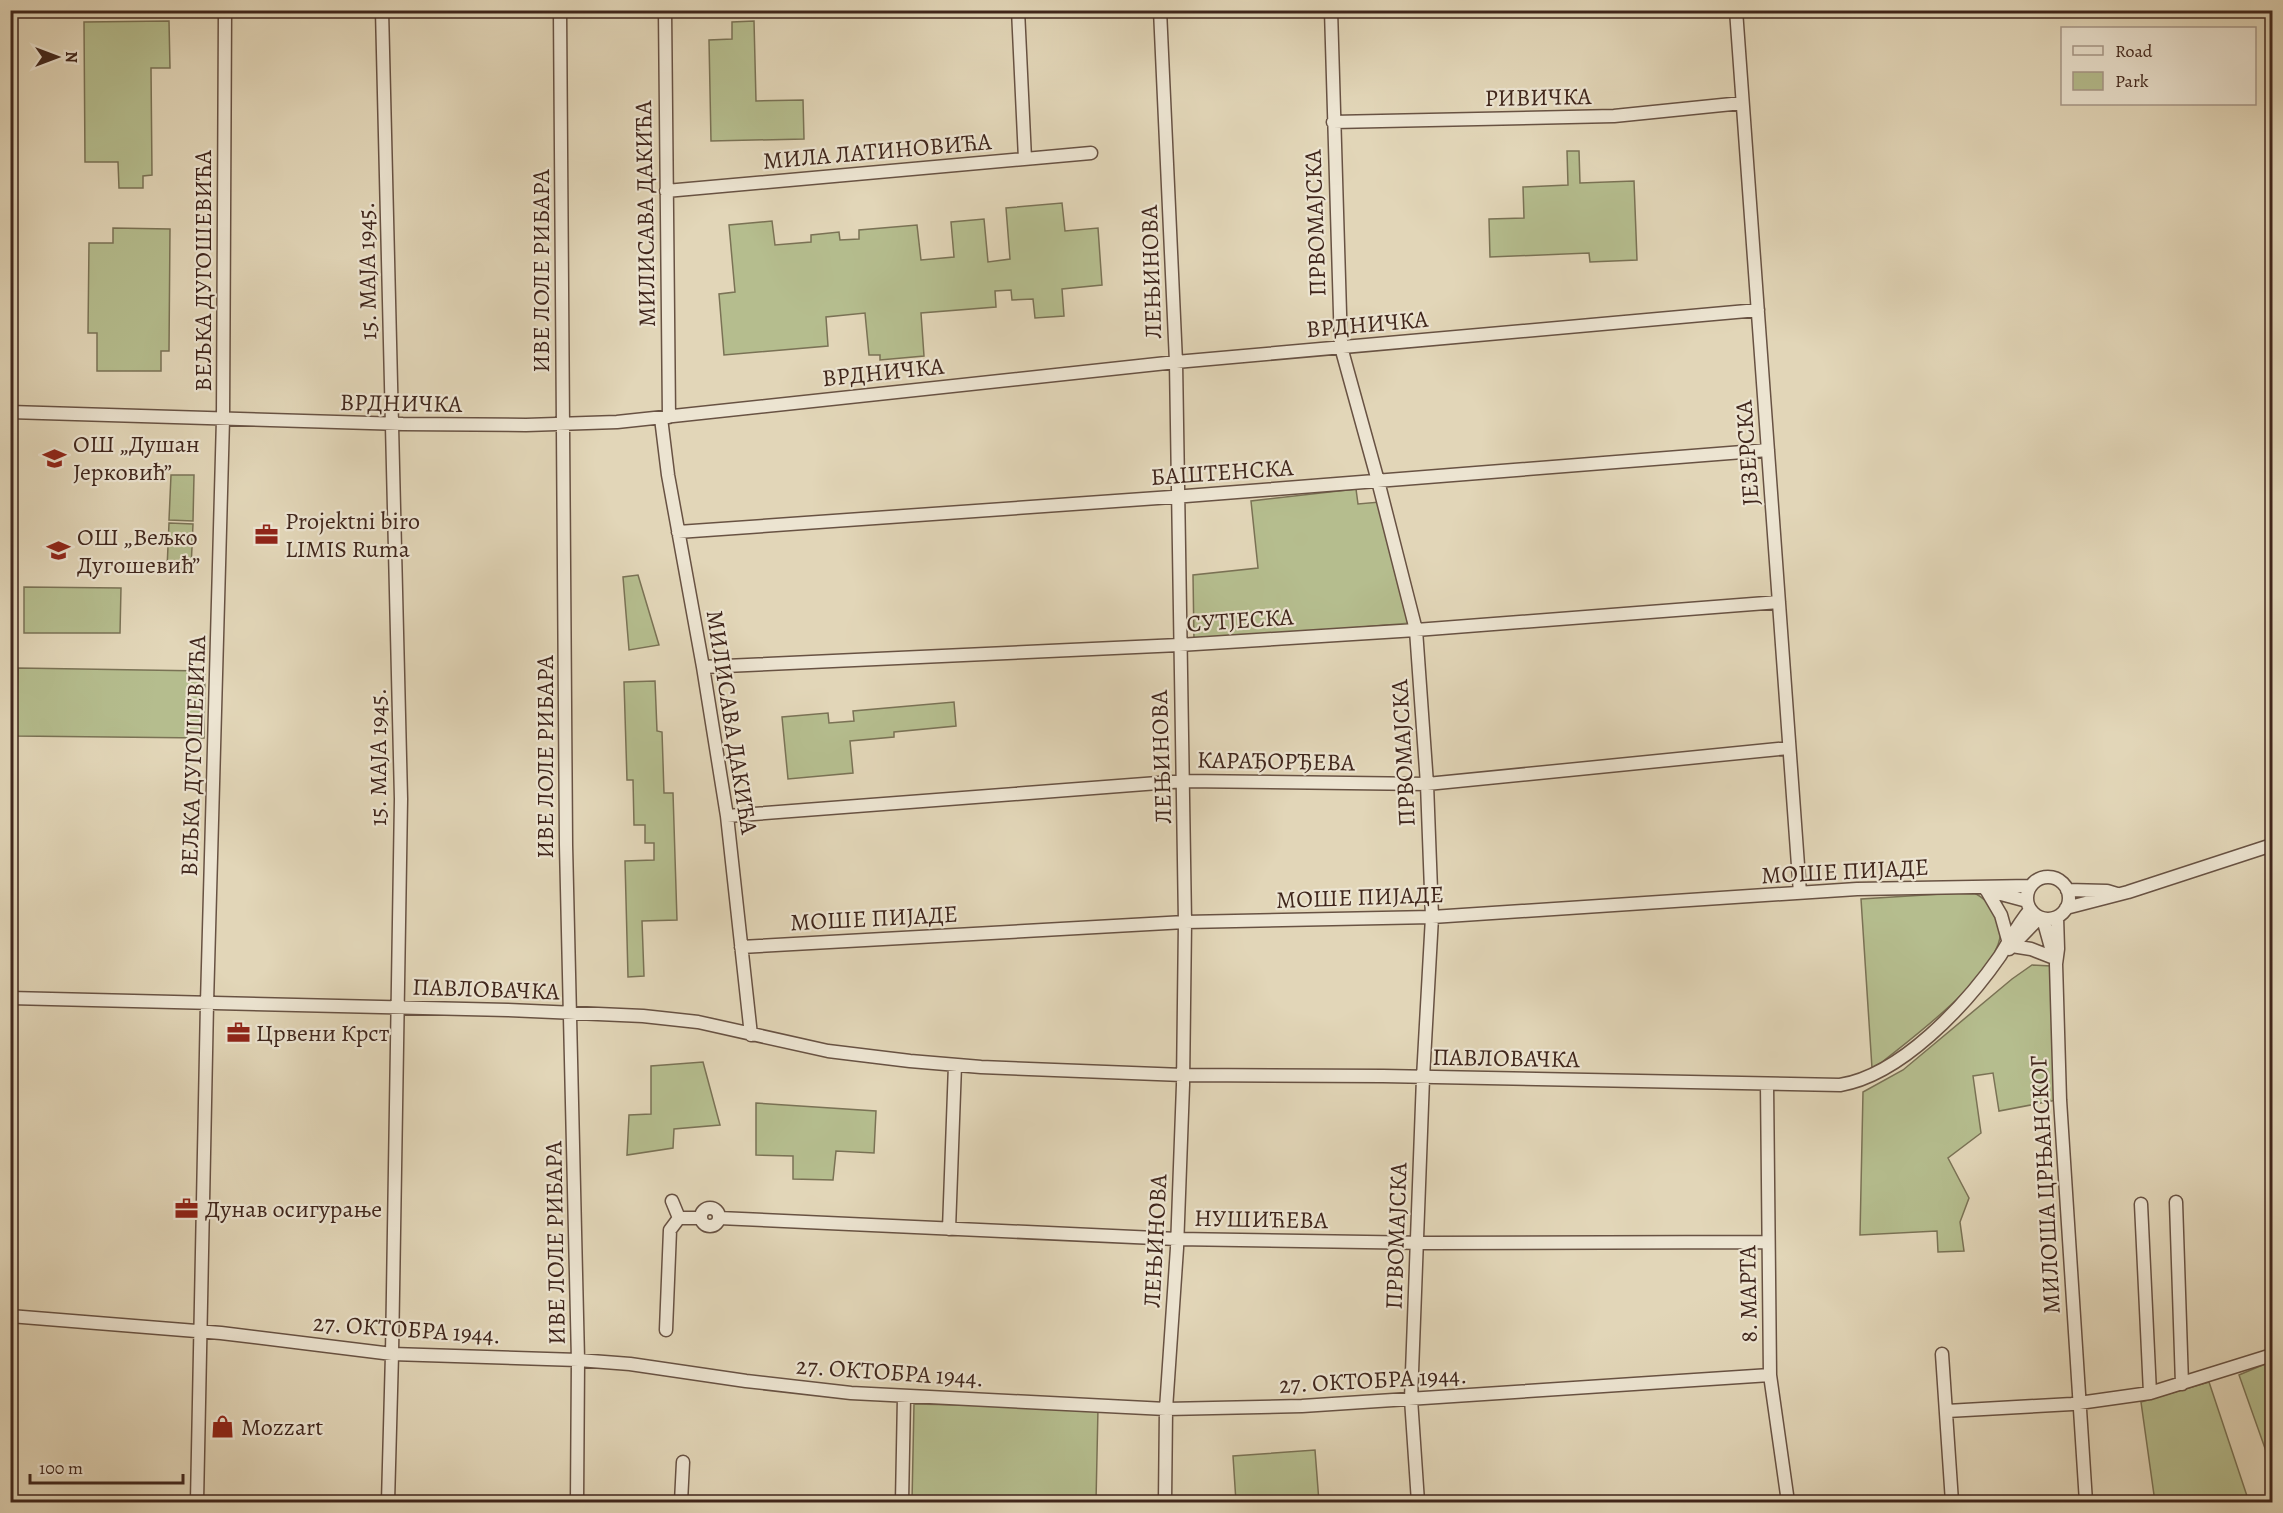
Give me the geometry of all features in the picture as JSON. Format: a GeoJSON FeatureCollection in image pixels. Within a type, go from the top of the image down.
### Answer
{"type":"FeatureCollection","features":[{"type":"Feature","properties":{"kind":"street","name":"ВЕЉКА ДУГОШЕВИЋА"},"geometry":{"type":"LineString","coordinates":[[197,1503],[207,1003],[223,419],[225,10]]}},
{"type":"Feature","properties":{"kind":"street","name":"15. МАЈА 1945."},"geometry":{"type":"LineString","coordinates":[[382,10],[400,799],[388,1503]]}},
{"type":"Feature","properties":{"kind":"street","name":"ИВЕ ЛОЛЕ РИБАРА"},"geometry":{"type":"LineString","coordinates":[[560,10],[566,845],[578,1360],[577,1503]]}},
{"type":"Feature","properties":{"kind":"street","name":"МИЛИСАВА ДАКИЋА"},"geometry":{"type":"LineString","coordinates":[[665,10],[665,418],[668,475],[727,816],[751,1035]]}},
{"type":"Feature","properties":{"kind":"street"},"geometry":{"type":"LineString","coordinates":[[1018,10],[1025,159]]}},
{"type":"Feature","properties":{"kind":"street","name":"ЛЕЊИНОВА"},"geometry":{"type":"LineString","coordinates":[[1160,10],[1176,362],[1185,922],[1183,1075],[1177,1239],[1166,1409],[1165,1503]]}},
{"type":"Feature","properties":{"kind":"street","name":"ПРВОМАЈСКА"},"geometry":{"type":"LineString","coordinates":[[1331,10],[1341,347],[1416,630],[1426,784],[1432,917],[1423,1078],[1411,1400],[1418,1503]]}},
{"type":"Feature","properties":{"kind":"street","name":"ЈЕЗЕРСКА"},"geometry":{"type":"LineString","coordinates":[[1736,10],[1800,893]]}},
{"type":"Feature","properties":{"kind":"street","name":"РИВИЧКА"},"geometry":{"type":"LineString","coordinates":[[1333,122],[1614,116],[1742,103]]}},
{"type":"Feature","properties":{"kind":"street","name":"МИЛА ЛАТИНОВИЋА"},"geometry":{"type":"LineString","coordinates":[[666,191],[1091,153]]}},
{"type":"Feature","properties":{"kind":"street","name":"ВРДНИЧКА"},"geometry":{"type":"LineString","coordinates":[[10,412],[391,424],[564,424],[665,418],[1176,362],[1758,310]]}},
{"type":"Feature","properties":{"kind":"street","name":"БАШТЕНСКА"},"geometry":{"type":"LineString","coordinates":[[678,532],[1768,450]]}},
{"type":"Feature","properties":{"kind":"street","name":"СУТЈЕСКА"},"geometry":{"type":"LineString","coordinates":[[703,667],[1179,645],[1416,630],[1779,602]]}},
{"type":"Feature","properties":{"kind":"street","name":"КАРАЂОРЂЕВА"},"geometry":{"type":"LineString","coordinates":[[727,816],[1184,781],[1426,784],[1790,748]]}},
{"type":"Feature","properties":{"kind":"street"},"geometry":{"type":"LineString","coordinates":[[2035,912],[2061,913],[2272,845]]}},
{"type":"Feature","properties":{"kind":"street"},"geometry":{"type":"LineString","coordinates":[[2031,886],[2041,878],[2059,880],[2067,890],[2069,899],[2061,913]]}},
{"type":"Feature","properties":{"kind":"street","name":"МОШЕ ПИЈАДЕ"},"geometry":{"type":"LineString","coordinates":[[741,947],[1185,922],[1432,917],[1926,886],[1983,889],[2031,886]]}},
{"type":"Feature","properties":{"kind":"street","name":"ПАВЛОВАЧКА"},"geometry":{"type":"LineString","coordinates":[[10,998],[570,1013],[679,1019],[828,1051],[955,1065],[1183,1075],[1840,1085],[1879,1072],[1918,1045],[1941,1025],[2035,912],[2031,886]]}},
{"type":"Feature","properties":{"kind":"street"},"geometry":{"type":"LineString","coordinates":[[1983,889],[2001,915],[2008,946],[2035,950],[2055,961]]}},
{"type":"Feature","properties":{"kind":"street","name":"МОШЕ ПИЈАДЕ"},"geometry":{"type":"LineString","coordinates":[[1983,889],[2035,912]]}},
{"type":"Feature","properties":{"kind":"street"},"geometry":{"type":"LineString","coordinates":[[2067,890],[2107,891],[2117,894]]}},
{"type":"Feature","properties":{"kind":"street","name":"МИЛОША ЦРЊАНСКОГ"},"geometry":{"type":"LineString","coordinates":[[2035,912],[2055,961]]}},
{"type":"Feature","properties":{"kind":"street","name":"МИЛОША ЦРЊАНСКОГ"},"geometry":{"type":"LineString","coordinates":[[2061,913],[2055,961],[2060,1100],[2086,1503]]}},
{"type":"Feature","properties":{"kind":"street"},"geometry":{"type":"LineString","coordinates":[[949,1229],[955,1065]]}},
{"type":"Feature","properties":{"kind":"street","name":"8. МАРТА"},"geometry":{"type":"LineString","coordinates":[[1767,1084],[1770,1376],[1788,1503]]}},
{"type":"Feature","properties":{"kind":"street"},"geometry":{"type":"LineString","coordinates":[[666,1330],[670,1230],[679,1218],[672,1201]]}},
{"type":"Feature","properties":{"kind":"street"},"geometry":{"type":"LineString","coordinates":[[2176,1202],[2182,1384]]}},
{"type":"Feature","properties":{"kind":"street"},"geometry":{"type":"LineString","coordinates":[[2141,1204],[2150,1394]]}},
{"type":"Feature","properties":{"kind":"street","name":"НУШИЋЕВА"},"geometry":{"type":"LineString","coordinates":[[679,1218],[701,1218],[704,1224],[710,1226],[716,1224],[719,1218],[1177,1239],[1768,1242]]}},
{"type":"Feature","properties":{"kind":"street","name":"27. ОКТОБРА 1944."},"geometry":{"type":"LineString","coordinates":[[10,1316],[201,1332],[392,1354],[578,1360],[630,1364],[806,1389],[904,1397],[1166,1409],[1302,1406],[1770,1376]]}},
{"type":"Feature","properties":{"kind":"street"},"geometry":{"type":"LineString","coordinates":[[1942,1354],[1952,1503]]}},
{"type":"Feature","properties":{"kind":"street"},"geometry":{"type":"LineString","coordinates":[[1947,1411],[2079,1403],[2150,1394],[2272,1355]]}},
{"type":"Feature","properties":{"kind":"street"},"geometry":{"type":"LineString","coordinates":[[902,1503],[904,1397]]}},
{"type":"Feature","properties":{"kind":"street"},"geometry":{"type":"LineString","coordinates":[[681,1503],[683,1462]]}},
{"type":"Feature","properties":{"kind":"green space"},"geometry":{"type":"Polygon","coordinates":[[[169,21],[170,68],[151,68],[152,175],[143,176],[143,188],[119,188],[118,162],[85,162],[84,22],[169,21]]]}},
{"type":"Feature","properties":{"kind":"green space"},"geometry":{"type":"Polygon","coordinates":[[[754,21],[756,101],[803,100],[804,139],[711,141],[709,40],[732,39],[732,22],[754,21]]]}},
{"type":"Feature","properties":{"kind":"green space"},"geometry":{"type":"Polygon","coordinates":[[[1567,151],[1579,151],[1580,183],[1634,181],[1637,260],[1590,262],[1589,253],[1490,257],[1489,219],[1524,218],[1523,187],[1568,185],[1567,151]]]}},
{"type":"Feature","properties":{"kind":"green space"},"geometry":{"type":"Polygon","coordinates":[[[1062,203],[1065,231],[1098,228],[1102,285],[1062,289],[1064,316],[1035,318],[1033,299],[1012,300],[1011,290],[995,291],[996,307],[921,313],[924,356],[880,360],[880,355],[869,355],[865,313],[826,317],[828,346],[724,355],[719,294],[735,292],[729,225],[772,221],[775,245],[811,242],[811,235],[839,232],[840,240],[859,239],[859,230],[917,225],[921,260],[954,257],[951,222],[984,219],[988,262],[1010,259],[1006,208],[1062,203]]]}},
{"type":"Feature","properties":{"kind":"green space"},"geometry":{"type":"Polygon","coordinates":[[[113,228],[170,229],[169,351],[161,351],[161,371],[97,371],[97,333],[88,333],[89,243],[113,243],[113,228]]]}},
{"type":"Feature","properties":{"kind":"green space"},"geometry":{"type":"Polygon","coordinates":[[[171,475],[194,475],[193,521],[169,520],[171,475]]]}},
{"type":"Feature","properties":{"kind":"green space"},"geometry":{"type":"Polygon","coordinates":[[[1356,489],[1358,504],[1380,502],[1411,623],[1194,641],[1193,575],[1258,568],[1251,501],[1356,489]]]}},
{"type":"Feature","properties":{"kind":"green space"},"geometry":{"type":"Polygon","coordinates":[[[169,523],[193,524],[191,569],[167,569],[169,523]]]}},
{"type":"Feature","properties":{"kind":"green space"},"geometry":{"type":"Polygon","coordinates":[[[638,575],[659,645],[629,650],[623,577],[638,575]]]}},
{"type":"Feature","properties":{"kind":"green space"},"geometry":{"type":"Polygon","coordinates":[[[24,587],[121,588],[120,633],[24,633],[24,587]]]}},
{"type":"Feature","properties":{"kind":"green space"},"geometry":{"type":"Polygon","coordinates":[[[18,668],[205,671],[204,738],[16,736],[18,668]]]}},
{"type":"Feature","properties":{"kind":"green space"},"geometry":{"type":"Polygon","coordinates":[[[655,681],[657,731],[662,732],[664,793],[673,793],[677,920],[642,921],[644,976],[628,977],[625,861],[654,860],[654,843],[645,843],[645,825],[634,825],[633,780],[627,780],[624,682],[655,681]]]}},
{"type":"Feature","properties":{"kind":"green space"},"geometry":{"type":"Polygon","coordinates":[[[954,702],[956,726],[894,732],[894,737],[850,741],[853,773],[788,779],[782,717],[828,713],[829,723],[854,721],[853,711],[954,702]]]}},
{"type":"Feature","properties":{"kind":"green space"},"geometry":{"type":"Polygon","coordinates":[[[1973,892],[1988,903],[1999,918],[2001,931],[1997,948],[1971,985],[1953,1003],[1872,1068],[1861,899],[1973,892]]]}},
{"type":"Feature","properties":{"kind":"green space"},"geometry":{"type":"Polygon","coordinates":[[[2032,965],[2051,966],[2057,1100],[1999,1111],[1993,1073],[1973,1076],[1981,1133],[1948,1158],[1969,1198],[1960,1222],[1964,1251],[1938,1252],[1937,1231],[1860,1235],[1863,1092],[1903,1070],[2032,965]]]}},
{"type":"Feature","properties":{"kind":"green space"},"geometry":{"type":"Polygon","coordinates":[[[703,1062],[720,1125],[674,1129],[673,1148],[627,1155],[629,1115],[651,1114],[651,1066],[703,1062]]]}},
{"type":"Feature","properties":{"kind":"green space"},"geometry":{"type":"Polygon","coordinates":[[[756,1103],[876,1111],[874,1153],[836,1151],[833,1180],[793,1179],[793,1156],[756,1155],[756,1103]]]}},
{"type":"Feature","properties":{"kind":"green space"},"geometry":{"type":"Polygon","coordinates":[[[2272,1361],[2272,1468],[2239,1375],[2272,1361]]]}},
{"type":"Feature","properties":{"kind":"green space"},"geometry":{"type":"Polygon","coordinates":[[[2209,1382],[2249,1502],[2155,1502],[2141,1402],[2209,1382]]]}},
{"type":"Feature","properties":{"kind":"green space"},"geometry":{"type":"Polygon","coordinates":[[[914,1404],[1098,1408],[1096,1502],[912,1502],[914,1404]]]}},
{"type":"Feature","properties":{"kind":"green space"},"geometry":{"type":"Polygon","coordinates":[[[1315,1450],[1319,1502],[1236,1502],[1233,1456],[1315,1450]]]}},
{"type":"Feature","properties":{"kind":"place","name":"ОШ „Душан Јерковић”"},"geometry":{"type":"Point","coordinates":[55,458]}},
{"type":"Feature","properties":{"kind":"place","name":"Projektni biro LIMIS Ruma"},"geometry":{"type":"Point","coordinates":[267,535]}},
{"type":"Feature","properties":{"kind":"place","name":"ОШ „Вељко Дугошевић”"},"geometry":{"type":"Point","coordinates":[59,551]}},
{"type":"Feature","properties":{"kind":"place","name":"Црвени Крст"},"geometry":{"type":"Point","coordinates":[238,1033]}},
{"type":"Feature","properties":{"kind":"place","name":"Дунав осигурање"},"geometry":{"type":"Point","coordinates":[187,1209]}},
{"type":"Feature","properties":{"kind":"place","name":"Mozzart"},"geometry":{"type":"Point","coordinates":[223,1427]}}]}
